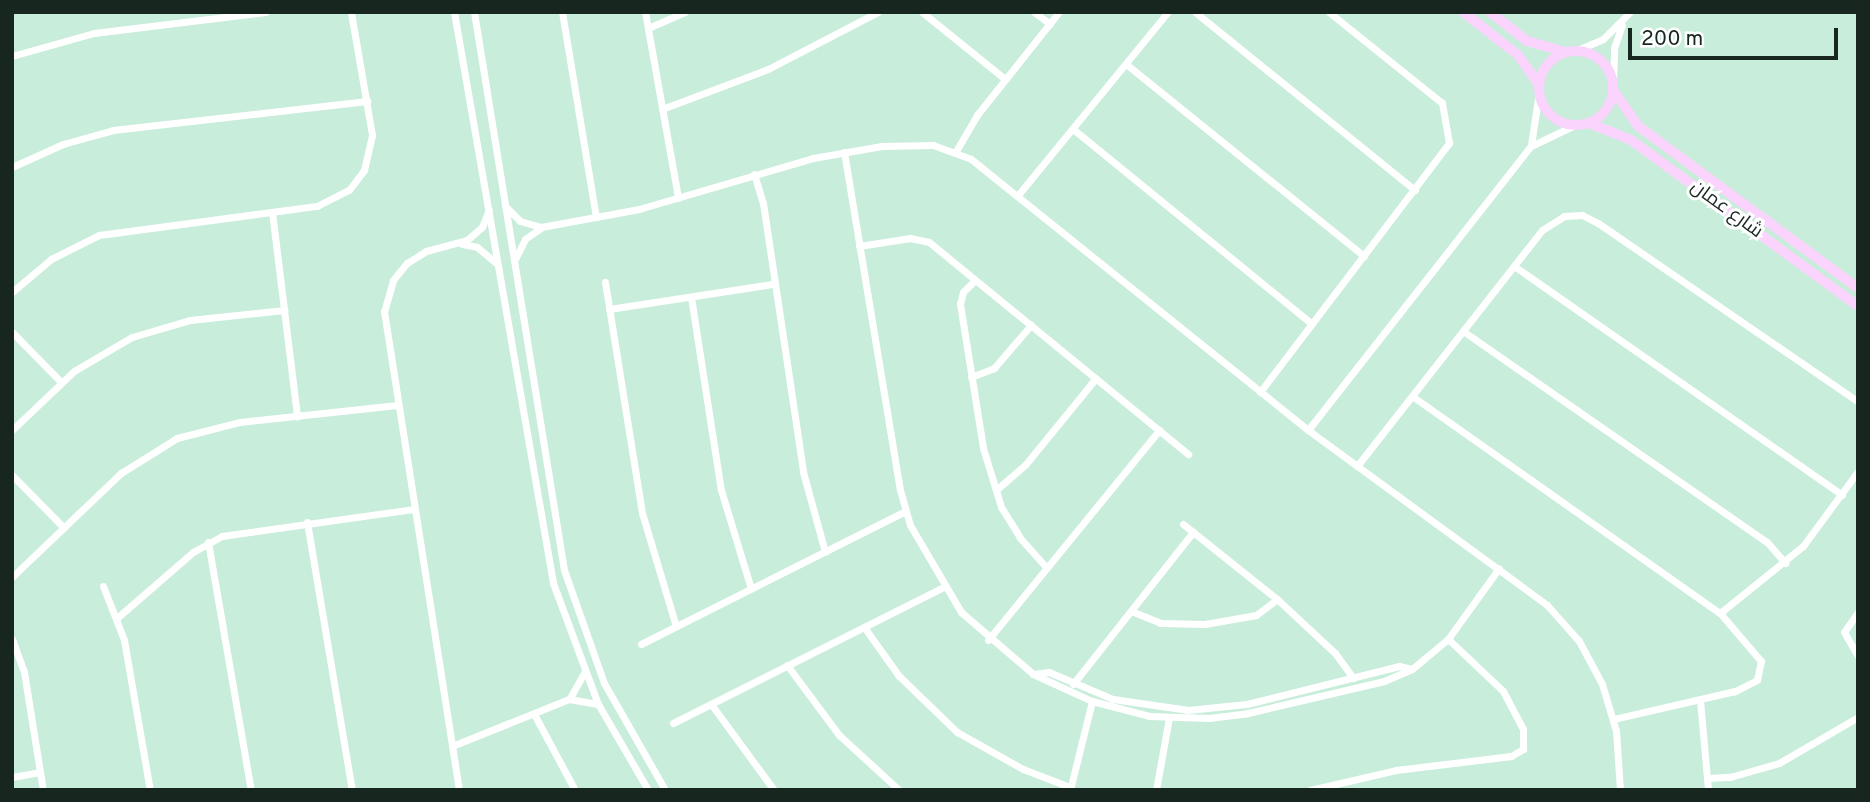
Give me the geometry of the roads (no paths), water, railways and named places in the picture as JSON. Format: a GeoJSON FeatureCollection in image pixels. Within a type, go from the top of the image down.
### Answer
{"type":"FeatureCollection","features":[{"type":"Feature","properties":{"kind":"main road"},"geometry":{"type":"LineString","coordinates":[[1463,12],[1518,55],[1539,88],[1551,115],[1575,125],[1589,123],[1606,111],[1613,87],[1600,60],[1527,41],[1490,12]]}},
{"type":"Feature","properties":{"kind":"main road"},"geometry":{"type":"LineString","coordinates":[[1539,88],[1550,61],[1570,52]]}},
{"type":"Feature","properties":{"kind":"main road","name":"شارع عمان"},"geometry":{"type":"LineString","coordinates":[[1613,87],[1638,126],[1858,288]]}},
{"type":"Feature","properties":{"kind":"main road","name":"شارع عمان"},"geometry":{"type":"LineString","coordinates":[[1589,123],[1631,140],[1858,306]]}},
{"type":"Feature","properties":{"kind":"street"},"geometry":{"type":"LineString","coordinates":[[12,56],[94,33],[266,12]]}},
{"type":"Feature","properties":{"kind":"street"},"geometry":{"type":"LineString","coordinates":[[12,292],[51,259],[99,235],[328,203],[358,181],[371,147],[367,101],[351,12]]}},
{"type":"Feature","properties":{"kind":"street"},"geometry":{"type":"LineString","coordinates":[[454,12],[547,559],[584,673],[598,704],[648,790]]}},
{"type":"Feature","properties":{"kind":"street"},"geometry":{"type":"LineString","coordinates":[[474,12],[554,519],[570,590],[611,697],[665,790]]}},
{"type":"Feature","properties":{"kind":"street"},"geometry":{"type":"LineString","coordinates":[[562,12],[596,217]]}},
{"type":"Feature","properties":{"kind":"street"},"geometry":{"type":"LineString","coordinates":[[645,12],[678,198]]}},
{"type":"Feature","properties":{"kind":"street"},"geometry":{"type":"LineString","coordinates":[[648,28],[685,12]]}},
{"type":"Feature","properties":{"kind":"street"},"geometry":{"type":"LineString","coordinates":[[662,109],[768,69],[878,12]]}},
{"type":"Feature","properties":{"kind":"street"},"geometry":{"type":"LineString","coordinates":[[922,12],[1005,79]]}},
{"type":"Feature","properties":{"kind":"street"},"geometry":{"type":"LineString","coordinates":[[1034,12],[1050,24]]}},
{"type":"Feature","properties":{"kind":"street"},"geometry":{"type":"LineString","coordinates":[[956,151],[1005,79],[1059,12]]}},
{"type":"Feature","properties":{"kind":"street"},"geometry":{"type":"LineString","coordinates":[[1018,195],[1168,12]]}},
{"type":"Feature","properties":{"kind":"street"},"geometry":{"type":"LineString","coordinates":[[1195,12],[1415,190]]}},
{"type":"Feature","properties":{"kind":"street"},"geometry":{"type":"LineString","coordinates":[[1260,392],[1449,143],[1445,109],[1329,12]]}},
{"type":"Feature","properties":{"kind":"street"},"geometry":{"type":"LineString","coordinates":[[1570,52],[1603,39],[1623,22],[1630,12]]}},
{"type":"Feature","properties":{"kind":"street"},"geometry":{"type":"LineString","coordinates":[[1613,87],[1614,48],[1623,22]]}},
{"type":"Feature","properties":{"kind":"street"},"geometry":{"type":"LineString","coordinates":[[1126,64],[1364,257]]}},
{"type":"Feature","properties":{"kind":"street"},"geometry":{"type":"LineString","coordinates":[[1531,146],[1539,88]]}},
{"type":"Feature","properties":{"kind":"street"},"geometry":{"type":"LineString","coordinates":[[12,167],[63,144],[113,130],[367,101]]}},
{"type":"Feature","properties":{"kind":"street"},"geometry":{"type":"LineString","coordinates":[[1308,430],[1531,146],[1575,125]]}},
{"type":"Feature","properties":{"kind":"street"},"geometry":{"type":"LineString","coordinates":[[1073,129],[1312,324]]}},
{"type":"Feature","properties":{"kind":"street"},"geometry":{"type":"LineString","coordinates":[[505,206],[520,222],[541,227],[678,198],[754,174],[844,152],[912,143],[956,151],[1018,195],[1308,430],[1535,594],[1569,628],[1595,669],[1614,719],[1620,790]]}},
{"type":"Feature","properties":{"kind":"street"},"geometry":{"type":"LineString","coordinates":[[844,152],[905,511],[943,587],[988,640],[1033,674],[1092,701],[1169,718],[1248,713],[1384,681],[1412,669],[1448,639],[1499,568]]}},
{"type":"Feature","properties":{"kind":"street"},"geometry":{"type":"LineString","coordinates":[[754,174],[763,203],[803,472],[825,552]]}},
{"type":"Feature","properties":{"kind":"street"},"geometry":{"type":"LineString","coordinates":[[459,790],[412,509],[385,323],[388,290],[399,271],[416,256],[458,243],[482,227],[489,208]]}},
{"type":"Feature","properties":{"kind":"street"},"geometry":{"type":"LineString","coordinates":[[272,212],[297,416]]}},
{"type":"Feature","properties":{"kind":"street"},"geometry":{"type":"LineString","coordinates":[[1357,467],[1514,266],[1556,219],[1573,215],[1590,218],[1858,402]]}},
{"type":"Feature","properties":{"kind":"street"},"geometry":{"type":"LineString","coordinates":[[514,264],[520,245],[541,227]]}},
{"type":"Feature","properties":{"kind":"street"},"geometry":{"type":"LineString","coordinates":[[859,246],[923,239],[1188,454]]}},
{"type":"Feature","properties":{"kind":"street"},"geometry":{"type":"LineString","coordinates":[[458,243],[477,247],[499,266]]}},
{"type":"Feature","properties":{"kind":"street"},"geometry":{"type":"LineString","coordinates":[[1514,266],[1842,495]]}},
{"type":"Feature","properties":{"kind":"street"},"geometry":{"type":"LineString","coordinates":[[975,280],[960,300],[971,377],[996,490],[1010,523],[1047,568]]}},
{"type":"Feature","properties":{"kind":"street"},"geometry":{"type":"LineString","coordinates":[[605,282],[642,513],[676,626]]}},
{"type":"Feature","properties":{"kind":"street"},"geometry":{"type":"LineString","coordinates":[[609,309],[773,284]]}},
{"type":"Feature","properties":{"kind":"street"},"geometry":{"type":"LineString","coordinates":[[691,297],[721,490],[751,589]]}},
{"type":"Feature","properties":{"kind":"street"},"geometry":{"type":"LineString","coordinates":[[12,430],[61,382],[105,350],[153,329],[284,310]]}},
{"type":"Feature","properties":{"kind":"street"},"geometry":{"type":"LineString","coordinates":[[971,377],[994,368],[1031,325]]}},
{"type":"Feature","properties":{"kind":"street"},"geometry":{"type":"LineString","coordinates":[[1463,331],[1767,542],[1785,563]]}},
{"type":"Feature","properties":{"kind":"street"},"geometry":{"type":"LineString","coordinates":[[12,332],[61,382]]}},
{"type":"Feature","properties":{"kind":"street"},"geometry":{"type":"LineString","coordinates":[[996,490],[1024,466],[1096,378]]}},
{"type":"Feature","properties":{"kind":"street"},"geometry":{"type":"LineString","coordinates":[[1412,396],[1720,613],[1754,649],[1761,671],[1749,686],[1614,719]]}},
{"type":"Feature","properties":{"kind":"street"},"geometry":{"type":"LineString","coordinates":[[12,577],[121,472],[159,447],[216,426],[397,405]]}},
{"type":"Feature","properties":{"kind":"street"},"geometry":{"type":"LineString","coordinates":[[988,640],[1159,430]]}},
{"type":"Feature","properties":{"kind":"street"},"geometry":{"type":"LineString","coordinates":[[1720,613],[1747,587],[1785,563],[1842,495],[1858,471]]}},
{"type":"Feature","properties":{"kind":"street"},"geometry":{"type":"LineString","coordinates":[[12,475],[64,528]]}},
{"type":"Feature","properties":{"kind":"street"},"geometry":{"type":"LineString","coordinates":[[118,617],[208,542],[236,531],[412,509]]}},
{"type":"Feature","properties":{"kind":"street"},"geometry":{"type":"LineString","coordinates":[[641,644],[905,511]]}},
{"type":"Feature","properties":{"kind":"street"},"geometry":{"type":"LineString","coordinates":[[307,522],[352,790]]}},
{"type":"Feature","properties":{"kind":"street"},"geometry":{"type":"LineString","coordinates":[[1183,524],[1277,599],[1335,653],[1353,678]]}},
{"type":"Feature","properties":{"kind":"street"},"geometry":{"type":"LineString","coordinates":[[1073,684],[1193,532]]}},
{"type":"Feature","properties":{"kind":"street"},"geometry":{"type":"LineString","coordinates":[[208,542],[251,790]]}},
{"type":"Feature","properties":{"kind":"street"},"geometry":{"type":"LineString","coordinates":[[103,586],[118,617],[150,790]]}},
{"type":"Feature","properties":{"kind":"street"},"geometry":{"type":"LineString","coordinates":[[673,723],[943,587]]}},
{"type":"Feature","properties":{"kind":"street"},"geometry":{"type":"LineString","coordinates":[[1131,611],[1160,623],[1205,624],[1256,615],[1277,599]]}},
{"type":"Feature","properties":{"kind":"street"},"geometry":{"type":"LineString","coordinates":[[1858,611],[1844,632],[1858,656]]}},
{"type":"Feature","properties":{"kind":"street"},"geometry":{"type":"LineString","coordinates":[[864,627],[912,691],[957,732],[1023,769],[1070,789],[1092,701]]}},
{"type":"Feature","properties":{"kind":"street"},"geometry":{"type":"LineString","coordinates":[[12,639],[24,671],[43,790]]}},
{"type":"Feature","properties":{"kind":"street"},"geometry":{"type":"LineString","coordinates":[[1310,790],[1396,770],[1511,756],[1523,749],[1523,729],[1503,691],[1448,639]]}},
{"type":"Feature","properties":{"kind":"street"},"geometry":{"type":"LineString","coordinates":[[787,665],[839,735],[899,790]]}},
{"type":"Feature","properties":{"kind":"street"},"geometry":{"type":"LineString","coordinates":[[1033,674],[1044,670],[1113,699],[1188,710],[1247,704],[1399,666],[1412,669]]}},
{"type":"Feature","properties":{"kind":"street"},"geometry":{"type":"LineString","coordinates":[[569,699],[584,673]]}},
{"type":"Feature","properties":{"kind":"street"},"geometry":{"type":"LineString","coordinates":[[452,746],[569,699],[598,704]]}},
{"type":"Feature","properties":{"kind":"street"},"geometry":{"type":"LineString","coordinates":[[1700,700],[1708,790]]}},
{"type":"Feature","properties":{"kind":"street"},"geometry":{"type":"LineString","coordinates":[[711,704],[774,790]]}},
{"type":"Feature","properties":{"kind":"street"},"geometry":{"type":"LineString","coordinates":[[534,713],[575,790]]}},
{"type":"Feature","properties":{"kind":"street"},"geometry":{"type":"LineString","coordinates":[[1708,778],[1779,763],[1858,717]]}},
{"type":"Feature","properties":{"kind":"street"},"geometry":{"type":"LineString","coordinates":[[1156,790],[1169,718]]}},
{"type":"Feature","properties":{"kind":"street"},"geometry":{"type":"LineString","coordinates":[[12,777],[40,772]]}}]}
